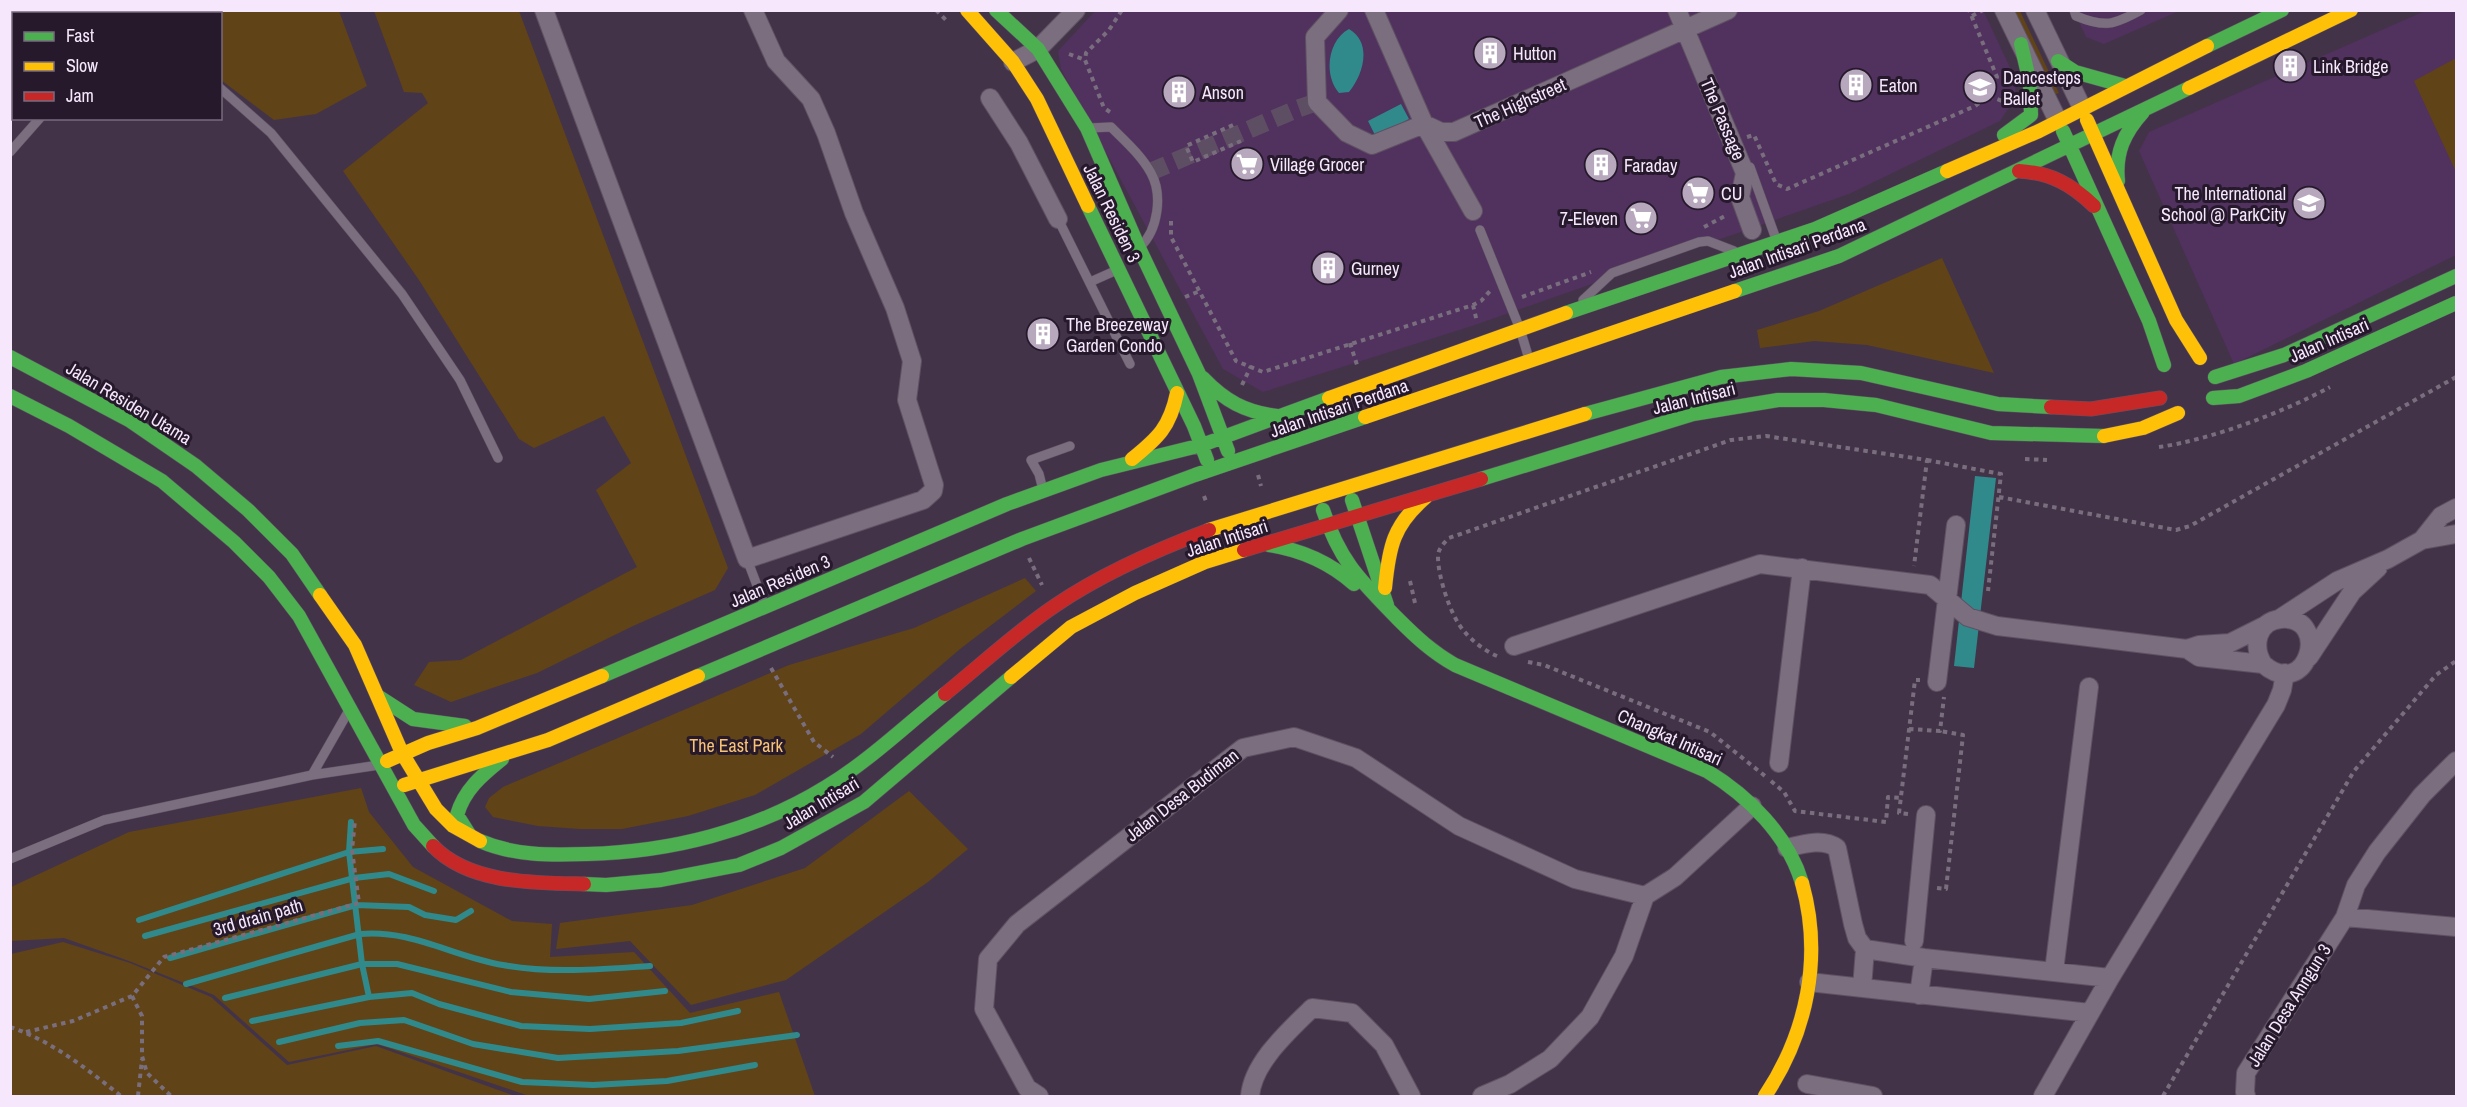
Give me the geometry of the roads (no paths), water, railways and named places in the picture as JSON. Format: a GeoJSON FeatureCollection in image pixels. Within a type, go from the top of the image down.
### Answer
{"type":"FeatureCollection","features":[{"type":"Feature","properties":{"kind":"street"},"geometry":{"type":"LineString","coordinates":[[544,10],[747,559],[923,500],[933,491],[934,485],[907,400],[912,361],[895,308],[854,213],[826,133],[811,99],[776,61],[753,10]]}},
{"type":"Feature","properties":{"kind":"street","name":"Jalan Residen 3"},"geometry":{"type":"LineString","coordinates":[[967,10],[1013,62],[1037,99],[1119,269],[1212,471]]}},
{"type":"Feature","properties":{"kind":"street","name":"Jalan Residen 3"},"geometry":{"type":"LineString","coordinates":[[996,10],[1038,49],[1087,128],[1139,248],[1198,374],[1232,463]]}},
{"type":"Feature","properties":{"kind":"street"},"geometry":{"type":"LineString","coordinates":[[1013,62],[1038,49],[1076,10]]}},
{"type":"Feature","properties":{"kind":"street"},"geometry":{"type":"LineString","coordinates":[[1339,10],[1315,37],[1317,102],[1347,133],[1372,145],[1424,124]]}},
{"type":"Feature","properties":{"kind":"street"},"geometry":{"type":"LineString","coordinates":[[1374,10],[1424,124],[1473,211]]}},
{"type":"Feature","properties":{"kind":"street","name":"The Passage"},"geometry":{"type":"LineString","coordinates":[[1677,10],[1739,150],[1745,172],[1740,197],[1752,230]]}},
{"type":"Feature","properties":{"kind":"street","name":"The Highstreet"},"geometry":{"type":"LineString","coordinates":[[1424,124],[1441,132],[1454,132],[1728,10]]}},
{"type":"Feature","properties":{"kind":"street"},"geometry":{"type":"LineString","coordinates":[[2004,10],[2071,146],[2149,321],[2160,381]]}},
{"type":"Feature","properties":{"kind":"street"},"geometry":{"type":"LineString","coordinates":[[2035,10],[2120,191],[2176,320],[2200,358],[2210,366],[2215,377]]}},
{"type":"Feature","properties":{"kind":"street","name":"Jalan Intisari Perdana"},"geometry":{"type":"LineString","coordinates":[[1232,463],[1839,256],[2351,10]]}},
{"type":"Feature","properties":{"kind":"street","name":"Jalan Intisari Perdana"},"geometry":{"type":"LineString","coordinates":[[1223,436],[1520,328],[1815,229],[2058,121],[2272,12]]}},
{"type":"Feature","properties":{"kind":"street"},"geometry":{"type":"LineString","coordinates":[[1950,168],[2004,136],[2031,115],[2030,83],[2020,44]]}},
{"type":"Feature","properties":{"kind":"street"},"geometry":{"type":"LineString","coordinates":[[2058,61],[2075,72],[2125,86]]}},
{"type":"Feature","properties":{"kind":"street"},"geometry":{"type":"LineString","coordinates":[[990,98],[1019,143],[1058,219]]}},
{"type":"Feature","properties":{"kind":"street"},"geometry":{"type":"LineString","coordinates":[[2120,191],[2116,166],[2120,145],[2128,128],[2148,108]]}},
{"type":"Feature","properties":{"kind":"street"},"geometry":{"type":"LineString","coordinates":[[2019,171],[2052,174],[2077,190],[2101,212]]}},
{"type":"Feature","properties":{"kind":"street","name":"Jalan Intisari"},"geometry":{"type":"LineString","coordinates":[[2457,276],[2283,355],[2215,377],[2216,388],[2210,402],[2239,396],[2306,371],[2457,303]]}},
{"type":"Feature","properties":{"kind":"street","name":"Jalan Intisari"},"geometry":{"type":"LineString","coordinates":[[419,780],[444,818],[469,834],[510,852],[548,855],[624,854],[700,840],[767,817],[825,788],[846,774],[1054,606],[1081,589],[1127,564],[1207,531],[1318,495],[1628,401],[1721,377],[1791,369],[1861,373],[1998,404],[2091,409],[2160,381],[2171,359],[2180,355],[2200,358]]}},
{"type":"Feature","properties":{"kind":"street","name":"Jalan Residen Utama"},"geometry":{"type":"LineString","coordinates":[[10,357],[129,420],[196,466],[248,510],[292,554],[355,645],[380,697],[402,753],[419,780]]}},
{"type":"Feature","properties":{"kind":"street"},"geometry":{"type":"LineString","coordinates":[[1198,374],[1225,400],[1238,408],[1254,414],[1277,416]]}},
{"type":"Feature","properties":{"kind":"street","name":"Jalan Intisari"},"geometry":{"type":"LineString","coordinates":[[379,765],[414,825],[437,850],[468,869],[500,879],[527,883],[606,885],[661,880],[739,865],[781,848],[864,802],[1071,627],[1135,593],[1205,562],[1431,493],[1529,466],[1693,414],[1778,400],[1824,400],[1876,405],[1991,433],[2107,436],[2143,428],[2183,414],[2168,407],[2160,381]]}},
{"type":"Feature","properties":{"kind":"street"},"geometry":{"type":"LineString","coordinates":[[1127,463],[1164,433],[1173,415],[1177,393]]}},
{"type":"Feature","properties":{"kind":"street"},"geometry":{"type":"LineString","coordinates":[[10,396],[69,426],[162,481],[234,542],[268,577],[298,616],[379,765]]}},
{"type":"Feature","properties":{"kind":"street","name":"Jalan Residen 3"},"geometry":{"type":"LineString","coordinates":[[379,765],[428,742],[477,728],[1007,504],[1101,470],[1202,446],[1223,436]]}},
{"type":"Feature","properties":{"kind":"street"},"geometry":{"type":"LineString","coordinates":[[393,790],[419,780],[507,756],[1022,539],[1232,463]]}},
{"type":"Feature","properties":{"kind":"street","name":"Changkat Intisari"},"geometry":{"type":"LineString","coordinates":[[1348,486],[1383,602]]}},
{"type":"Feature","properties":{"kind":"street"},"geometry":{"type":"LineString","coordinates":[[1263,544],[1294,548],[1323,561],[1383,602],[1388,556],[1398,525],[1407,511],[1431,493]]}},
{"type":"Feature","properties":{"kind":"street","name":"Changkat Intisari"},"geometry":{"type":"LineString","coordinates":[[1318,495],[1328,525],[1352,573],[1429,649],[1455,665],[1721,778],[1752,806],[1787,848],[1798,869],[1811,926],[1809,982],[1800,1027],[1788,1060],[1765,1096]]}},
{"type":"Feature","properties":{"kind":"street"},"geometry":{"type":"LineString","coordinates":[[2422,540],[2441,516],[2457,508]]}},
{"type":"Feature","properties":{"kind":"street"},"geometry":{"type":"LineString","coordinates":[[1937,682],[1956,525]]}},
{"type":"Feature","properties":{"kind":"street"},"geometry":{"type":"LineString","coordinates":[[1514,646],[1760,564],[1930,585],[1968,617],[1997,626],[2187,649],[2199,645],[2230,643],[2272,623],[2337,581],[2388,559],[2422,540],[2457,534]]}},
{"type":"Feature","properties":{"kind":"street"},"geometry":{"type":"LineString","coordinates":[[2308,657],[2310,641],[2302,626],[2287,619],[2272,623],[2257,641],[2256,649],[2263,664],[2269,669],[2285,674],[2299,669],[2308,657],[2352,592],[2388,559]]}},
{"type":"Feature","properties":{"kind":"street"},"geometry":{"type":"LineString","coordinates":[[1779,763],[1802,568]]}},
{"type":"Feature","properties":{"kind":"street"},"geometry":{"type":"LineString","coordinates":[[2187,649],[2199,657],[2263,664]]}},
{"type":"Feature","properties":{"kind":"street"},"geometry":{"type":"LineString","coordinates":[[2043,1096],[2110,978],[2276,705],[2285,674]]}},
{"type":"Feature","properties":{"kind":"street"},"geometry":{"type":"LineString","coordinates":[[2054,971],[2089,687]]}},
{"type":"Feature","properties":{"kind":"street"},"geometry":{"type":"LineString","coordinates":[[380,697],[412,719],[477,728]]}},
{"type":"Feature","properties":{"kind":"street","name":"Jalan Desa Budiman"},"geometry":{"type":"LineString","coordinates":[[1039,1096],[1027,1088],[984,1009],[988,959],[1017,924],[1243,748],[1294,737],[1356,758],[1459,826],[1575,879],[1645,896]]}},
{"type":"Feature","properties":{"kind":"street"},"geometry":{"type":"LineString","coordinates":[[469,834],[457,815],[466,793],[475,782],[507,756]]}},
{"type":"Feature","properties":{"kind":"street","name":"Jalan Desa Anngun 3"},"geometry":{"type":"LineString","coordinates":[[2246,1096],[2244,1092],[2247,1073],[2344,917],[2356,885],[2377,852],[2422,795],[2457,761]]}},
{"type":"Feature","properties":{"kind":"street"},"geometry":{"type":"LineString","coordinates":[[1482,1096],[1510,1084],[1550,1059],[1590,1017],[1623,956],[1645,896],[1674,877],[1752,806]]}},
{"type":"Feature","properties":{"kind":"street"},"geometry":{"type":"LineString","coordinates":[[1914,941],[1926,815]]}},
{"type":"Feature","properties":{"kind":"street"},"geometry":{"type":"LineString","coordinates":[[1787,848],[1804,844],[1830,843],[1837,848],[1853,924],[1857,938],[1865,949],[1862,988]]}},
{"type":"Feature","properties":{"kind":"street"},"geometry":{"type":"LineString","coordinates":[[2344,917],[2457,927]]}},
{"type":"Feature","properties":{"kind":"street"},"geometry":{"type":"LineString","coordinates":[[1865,949],[1924,958],[2110,978]]}},
{"type":"Feature","properties":{"kind":"street"},"geometry":{"type":"LineString","coordinates":[[1919,995],[1924,958]]}},
{"type":"Feature","properties":{"kind":"street"},"geometry":{"type":"LineString","coordinates":[[1809,982],[2090,1014]]}},
{"type":"Feature","properties":{"kind":"street"},"geometry":{"type":"LineString","coordinates":[[1250,1096],[1251,1086],[1275,1043],[1312,1008],[1352,1013],[1384,1045],[1411,1096]]}},
{"type":"Feature","properties":{"kind":"street"},"geometry":{"type":"LineString","coordinates":[[1807,1084],[1873,1096]]}},
{"type":"Feature","properties":{"kind":"lane"},"geometry":{"type":"LineString","coordinates":[[2074,10],[2076,16],[2097,25],[2117,23],[2141,10]]}},
{"type":"Feature","properties":{"kind":"lane"},"geometry":{"type":"LineString","coordinates":[[222,90],[271,133],[402,294],[460,380],[498,458]]}},
{"type":"Feature","properties":{"kind":"lane"},"geometry":{"type":"LineString","coordinates":[[10,152],[38,120]]}},
{"type":"Feature","properties":{"kind":"lane"},"geometry":{"type":"LineString","coordinates":[[1087,128],[1111,127],[1130,146],[1152,175],[1158,208],[1150,238],[1139,248]]}},
{"type":"Feature","properties":{"kind":"lane"},"geometry":{"type":"LineString","coordinates":[[1739,150],[1778,242]]}},
{"type":"Feature","properties":{"kind":"lane"},"geometry":{"type":"LineString","coordinates":[[1058,219],[1130,364]]}},
{"type":"Feature","properties":{"kind":"lane"},"geometry":{"type":"LineString","coordinates":[[1480,230],[1520,328],[1530,360]]}},
{"type":"Feature","properties":{"kind":"lane"},"geometry":{"type":"LineString","coordinates":[[1574,311],[1588,293],[1612,273],[1699,242],[1708,241],[1743,254]]}},
{"type":"Feature","properties":{"kind":"lane"},"geometry":{"type":"LineString","coordinates":[[1090,282],[1119,269]]}},
{"type":"Feature","properties":{"kind":"lane"},"geometry":{"type":"LineString","coordinates":[[1043,492],[1039,474],[1031,460],[1070,446]]}},
{"type":"Feature","properties":{"kind":"lane"},"geometry":{"type":"LineString","coordinates":[[747,559],[765,607]]}},
{"type":"Feature","properties":{"kind":"lane"},"geometry":{"type":"LineString","coordinates":[[312,775],[350,708]]}},
{"type":"Feature","properties":{"kind":"lane"},"geometry":{"type":"LineString","coordinates":[[10,858],[104,820],[312,775],[379,765]]}},
{"type":"Feature","properties":{"kind":"waterway"},"geometry":{"type":"LineString","coordinates":[[351,822],[349,852],[362,964],[369,997]]}},
{"type":"Feature","properties":{"kind":"waterway"},"geometry":{"type":"LineString","coordinates":[[139,920],[349,852],[383,849]]}},
{"type":"Feature","properties":{"kind":"waterway"},"geometry":{"type":"LineString","coordinates":[[145,936],[354,878],[389,874],[434,891]]}},
{"type":"Feature","properties":{"kind":"waterway"},"geometry":{"type":"LineString","coordinates":[[170,958],[356,905],[409,907],[425,915],[456,920],[471,911]]}},
{"type":"Feature","properties":{"kind":"waterway"},"geometry":{"type":"LineString","coordinates":[[186,984],[360,934],[397,936],[485,961],[521,968],[577,970],[650,966]]}},
{"type":"Feature","properties":{"kind":"waterway"},"geometry":{"type":"LineString","coordinates":[[225,998],[362,964],[397,964],[511,992],[589,999],[665,991]]}},
{"type":"Feature","properties":{"kind":"waterway"},"geometry":{"type":"LineString","coordinates":[[252,1021],[369,997],[412,993],[439,1004],[521,1026],[590,1029],[681,1023],[738,1011]]}},
{"type":"Feature","properties":{"kind":"waterway"},"geometry":{"type":"LineString","coordinates":[[279,1042],[360,1023],[404,1020],[473,1044],[558,1058],[678,1051],[797,1035]]}},
{"type":"Feature","properties":{"kind":"waterway"},"geometry":{"type":"LineString","coordinates":[[338,1046],[378,1041],[522,1082],[593,1085],[667,1081],[755,1065]]}},
{"type":"Feature","properties":{"kind":"tunnel"},"geometry":{"type":"LineString","coordinates":[[1150,172],[1317,102]]}},
{"type":"Feature","properties":{"kind":"place","name":"Hutton"},"geometry":{"type":"Point","coordinates":[1490,53]}},
{"type":"Feature","properties":{"kind":"place","name":"Link Bridge"},"geometry":{"type":"Point","coordinates":[2290,66]}},
{"type":"Feature","properties":{"kind":"place","name":"Eaton"},"geometry":{"type":"Point","coordinates":[1856,85]}},
{"type":"Feature","properties":{"kind":"place","name":"Dancesteps Ballet"},"geometry":{"type":"Point","coordinates":[1980,87]}},
{"type":"Feature","properties":{"kind":"place","name":"Anson"},"geometry":{"type":"Point","coordinates":[1179,92]}},
{"type":"Feature","properties":{"kind":"place","name":"Village Grocer"},"geometry":{"type":"Point","coordinates":[1247,164]}},
{"type":"Feature","properties":{"kind":"place","name":"Faraday"},"geometry":{"type":"Point","coordinates":[1601,165]}},
{"type":"Feature","properties":{"kind":"place","name":"CU"},"geometry":{"type":"Point","coordinates":[1698,193]}},
{"type":"Feature","properties":{"kind":"place","name":"The International School @ ParkCity"},"geometry":{"type":"Point","coordinates":[2309,203]}},
{"type":"Feature","properties":{"kind":"place","name":"7-Eleven"},"geometry":{"type":"Point","coordinates":[1641,218]}},
{"type":"Feature","properties":{"kind":"place","name":"Gurney"},"geometry":{"type":"Point","coordinates":[1328,268]}},
{"type":"Feature","properties":{"kind":"place","name":"The Breezeway Garden Condo"},"geometry":{"type":"Point","coordinates":[1043,334]}},
{"type":"Feature","properties":{"kind":"park label","name":"The East Park"},"geometry":{"type":"Point","coordinates":[736,745]}}]}
